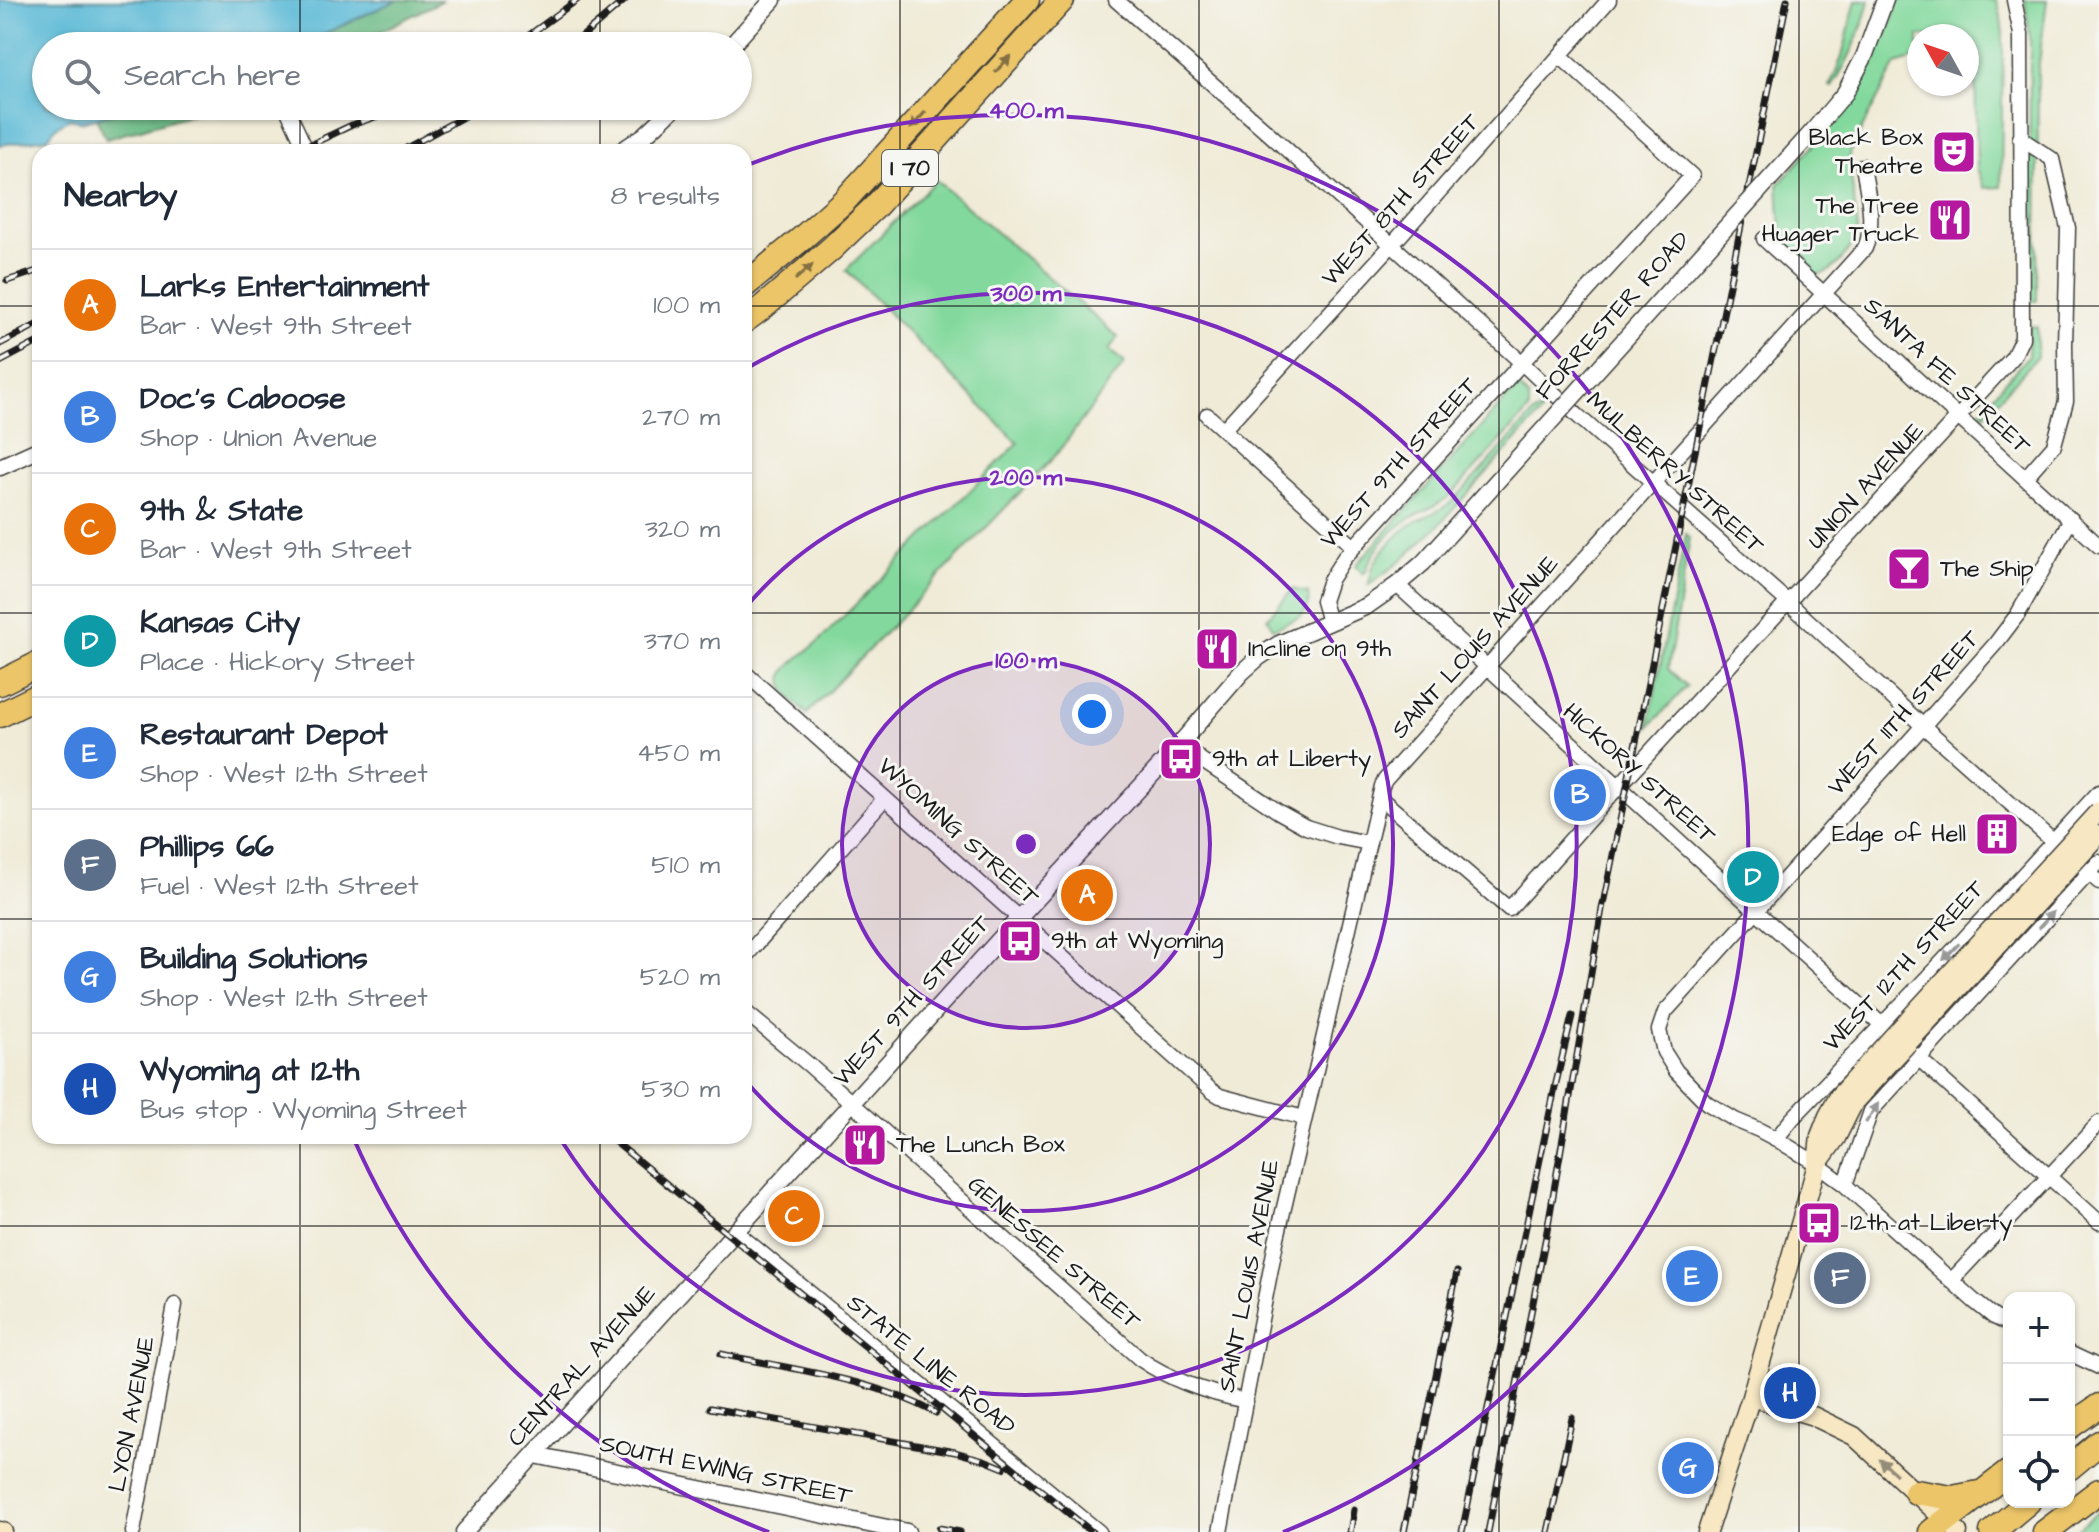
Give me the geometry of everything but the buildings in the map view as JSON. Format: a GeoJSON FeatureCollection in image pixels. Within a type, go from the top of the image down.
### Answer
{"type":"FeatureCollection","features":[{"type":"Feature","properties":{"kind":"highway","name":"I 70"},"geometry":{"type":"LineString","coordinates":[[752,279],[845,200],[1027,0]]}},
{"type":"Feature","properties":{"kind":"highway","name":"I 70"},"geometry":{"type":"LineString","coordinates":[[752,315],[831,249],[874,208],[1062,0]]}},
{"type":"Feature","properties":{"kind":"highway"},"geometry":{"type":"LineString","coordinates":[[0,683],[32,667]]}},
{"type":"Feature","properties":{"kind":"highway"},"geometry":{"type":"LineString","coordinates":[[0,715],[32,699]]}},
{"type":"Feature","properties":{"kind":"highway"},"geometry":{"type":"LineString","coordinates":[[2075,1463],[2099,1443]]}},
{"type":"Feature","properties":{"kind":"highway"},"geometry":{"type":"LineString","coordinates":[[1945,1530],[2003,1477]]}},
{"type":"Feature","properties":{"kind":"highway"},"geometry":{"type":"LineString","coordinates":[[2045,1532],[2099,1491]]}},
{"type":"Feature","properties":{"kind":"highway"},"geometry":{"type":"LineString","coordinates":[[1916,1492],[1952,1498],[1982,1493]]}},
{"type":"Feature","properties":{"kind":"highway"},"geometry":{"type":"LineString","coordinates":[[1992,1532],[2021,1508]]}},
{"type":"Feature","properties":{"kind":"main road","name":"WEST 12TH STREET"},"geometry":{"type":"LineString","coordinates":[[1707,1532],[1751,1397],[1817,1164],[1836,1138],[1879,1062],[2099,811]]}},
{"type":"Feature","properties":{"kind":"main road","name":"WEST 12TH STREET"},"geometry":{"type":"LineString","coordinates":[[1879,1062],[2099,835]]}},
{"type":"Feature","properties":{"kind":"main road"},"geometry":{"type":"LineString","coordinates":[[1751,1397],[1813,1416],[1854,1436],[1916,1492],[1945,1530]]}},
{"type":"Feature","properties":{"kind":"street"},"geometry":{"type":"LineString","coordinates":[[744,32],[773,0]]}},
{"type":"Feature","properties":{"kind":"street","name":"MULBERRY STREET"},"geometry":{"type":"LineString","coordinates":[[1116,0],[1264,129],[1923,726],[2053,841],[2096,872]]}},
{"type":"Feature","properties":{"kind":"street","name":"WEST 8TH STREET"},"geometry":{"type":"LineString","coordinates":[[1224,429],[1609,0]]}},
{"type":"Feature","properties":{"kind":"street","name":"FORRESTER ROAD"},"geometry":{"type":"LineString","coordinates":[[1329,622],[1367,606],[1423,563],[1813,131],[1845,93],[1864,57],[1885,0]]}},
{"type":"Feature","properties":{"kind":"street","name":"UNION AVENUE"},"geometry":{"type":"LineString","coordinates":[[1380,798],[1509,909],[2013,357],[2022,338],[2021,34],[2014,0]]}},
{"type":"Feature","properties":{"kind":"street","name":"WEST 9TH STREET"},"geometry":{"type":"LineString","coordinates":[[736,1232],[1181,743],[1241,673],[1259,657],[1301,633],[1329,622],[1323,601],[1341,561],[1353,546],[1692,176],[1560,56]]}},
{"type":"Feature","properties":{"kind":"street"},"geometry":{"type":"LineString","coordinates":[[292,120],[303,144]]}},
{"type":"Feature","properties":{"kind":"street"},"geometry":{"type":"LineString","coordinates":[[632,144],[661,120]]}},
{"type":"Feature","properties":{"kind":"street"},"geometry":{"type":"LineString","coordinates":[[2020,138],[2052,159],[2068,228],[2066,401],[2054,445],[2025,478]]}},
{"type":"Feature","properties":{"kind":"street","name":"SAINT LOUIS AVENUE"},"geometry":{"type":"LineString","coordinates":[[1220,1532],[1276,1242],[1385,780],[1865,248],[1871,222],[1863,166]]}},
{"type":"Feature","properties":{"kind":"street","name":"SANTA FE STREET"},"geometry":{"type":"LineString","coordinates":[[1764,239],[2099,546]]}},
{"type":"Feature","properties":{"kind":"street"},"geometry":{"type":"LineString","coordinates":[[1207,415],[1353,546]]}},
{"type":"Feature","properties":{"kind":"street"},"geometry":{"type":"LineString","coordinates":[[0,467],[32,453]]}},
{"type":"Feature","properties":{"kind":"street","name":"WEST 11TH STREET"},"geometry":{"type":"LineString","coordinates":[[1776,1139],[1707,1103],[1676,1071],[1664,1052],[1659,1030],[1665,1012],[1996,643],[2018,614],[2071,519]]}},
{"type":"Feature","properties":{"kind":"street","name":"HICKORY STREET"},"geometry":{"type":"LineString","coordinates":[[1397,585],[2099,1222]]}},
{"type":"Feature","properties":{"kind":"street","name":"WYOMING STREET"},"geometry":{"type":"LineString","coordinates":[[752,679],[1212,1091],[1220,1096],[1304,1118]]}},
{"type":"Feature","properties":{"kind":"street"},"geometry":{"type":"LineString","coordinates":[[1181,743],[1201,760],[1306,827],[1369,843]]}},
{"type":"Feature","properties":{"kind":"street","name":"WEST 12TH STREET"},"geometry":{"type":"LineString","coordinates":[[1776,1139],[2099,792]]}},
{"type":"Feature","properties":{"kind":"street"},"geometry":{"type":"LineString","coordinates":[[752,949],[884,799]]}},
{"type":"Feature","properties":{"kind":"street"},"geometry":{"type":"LineString","coordinates":[[1900,1041],[2059,868]]}},
{"type":"Feature","properties":{"kind":"street"},"geometry":{"type":"LineString","coordinates":[[1845,1185],[1871,1111],[2096,872]]}},
{"type":"Feature","properties":{"kind":"street","name":"GENESSEE STREET"},"geometry":{"type":"LineString","coordinates":[[752,1018],[1140,1359],[1190,1386],[1246,1401]]}},
{"type":"Feature","properties":{"kind":"street"},"geometry":{"type":"LineString","coordinates":[[1951,1281],[2099,1123]]}},
{"type":"Feature","properties":{"kind":"street"},"geometry":{"type":"LineString","coordinates":[[1776,1139],[1845,1185],[1951,1281],[2003,1321]]}},
{"type":"Feature","properties":{"kind":"street","name":"CENTRAL AVENUE"},"geometry":{"type":"LineString","coordinates":[[464,1532],[736,1232]]}},
{"type":"Feature","properties":{"kind":"street","name":"STATE LINE ROAD"},"geometry":{"type":"LineString","coordinates":[[736,1232],[1099,1532]]}},
{"type":"Feature","properties":{"kind":"street","name":"LYON AVENUE"},"geometry":{"type":"LineString","coordinates":[[133,1532],[175,1305]]}},
{"type":"Feature","properties":{"kind":"street"},"geometry":{"type":"LineString","coordinates":[[2075,1356],[2099,1367]]}},
{"type":"Feature","properties":{"kind":"street","name":"SOUTH EWING STREET"},"geometry":{"type":"LineString","coordinates":[[535,1455],[907,1532]]}},
{"type":"Feature","properties":{"kind":"green space"},"geometry":{"type":"Polygon","coordinates":[[[397,0],[443,0],[379,32],[328,32],[397,0]]]}},
{"type":"Feature","properties":{"kind":"green space"},"geometry":{"type":"Polygon","coordinates":[[[1856,0],[1869,0],[1854,45],[1832,87],[1830,86],[1842,57],[1856,0]]]}},
{"type":"Feature","properties":{"kind":"green space"},"geometry":{"type":"Polygon","coordinates":[[[1898,0],[1996,0],[2003,34],[2001,187],[1984,188],[1977,168],[1979,24],[1907,24],[1907,61],[1896,64],[1852,147],[1849,160],[1858,229],[1856,236],[1834,267],[1827,272],[1812,273],[1782,248],[1778,185],[1849,100],[1877,54],[1898,0]]]}},
{"type":"Feature","properties":{"kind":"green space"},"geometry":{"type":"Polygon","coordinates":[[[2025,0],[2047,0],[2038,71],[2037,301],[2029,301],[2030,37],[2025,0]]]}},
{"type":"Feature","properties":{"kind":"green space"},"geometry":{"type":"Polygon","coordinates":[[[97,120],[171,120],[106,139],[97,120]]]}},
{"type":"Feature","properties":{"kind":"green space"},"geometry":{"type":"Polygon","coordinates":[[[936,180],[1118,337],[1109,350],[1125,363],[1055,456],[807,714],[786,692],[783,676],[787,669],[1018,443],[846,270],[936,180]]]}},
{"type":"Feature","properties":{"kind":"green space"},"geometry":{"type":"Polygon","coordinates":[[[2029,326],[2037,327],[2037,357],[1984,415],[1983,407],[2028,356],[2029,326]]]}},
{"type":"Feature","properties":{"kind":"green space"},"geometry":{"type":"Polygon","coordinates":[[[1518,386],[1529,398],[1529,410],[1451,495],[1390,534],[1377,549],[1365,573],[1362,573],[1356,565],[1518,386]]]}},
{"type":"Feature","properties":{"kind":"green space"},"geometry":{"type":"Polygon","coordinates":[[[1539,411],[1543,411],[1438,526],[1396,565],[1368,585],[1376,561],[1390,543],[1413,523],[1453,501],[1539,411]]]}},
{"type":"Feature","properties":{"kind":"green space"},"geometry":{"type":"Polygon","coordinates":[[[1686,534],[1690,538],[1668,669],[1687,686],[1648,728],[1686,534]]]}},
{"type":"Feature","properties":{"kind":"green space"},"geometry":{"type":"Polygon","coordinates":[[[1293,589],[1308,593],[1306,610],[1298,618],[1273,628],[1267,618],[1293,589]]]}},
{"type":"Feature","properties":{"kind":"green space"},"geometry":{"type":"Polygon","coordinates":[[[2099,1511],[2099,1532],[2073,1532],[2099,1511]]]}},
{"type":"Feature","properties":{"kind":"water"},"geometry":{"type":"Polygon","coordinates":[[[0,0],[397,0],[328,32],[32,32],[32,120],[68,120],[56,127],[48,138],[0,145],[0,0]]]}},
{"type":"Feature","properties":{"kind":"railway"},"geometry":{"type":"LineString","coordinates":[[533,32],[577,0]]}},
{"type":"Feature","properties":{"kind":"railway"},"geometry":{"type":"LineString","coordinates":[[587,32],[625,0]]}},
{"type":"Feature","properties":{"kind":"railway"},"geometry":{"type":"LineString","coordinates":[[1488,1532],[1547,1231],[1602,909],[1787,0]]}},
{"type":"Feature","properties":{"kind":"railway"},"geometry":{"type":"LineString","coordinates":[[312,144],[366,120]]}},
{"type":"Feature","properties":{"kind":"railway"},"geometry":{"type":"LineString","coordinates":[[414,144],[457,120]]}},
{"type":"Feature","properties":{"kind":"railway"},"geometry":{"type":"LineString","coordinates":[[7,281],[32,273]]}},
{"type":"Feature","properties":{"kind":"railway"},"geometry":{"type":"LineString","coordinates":[[0,344],[32,327]]}},
{"type":"Feature","properties":{"kind":"railway"},"geometry":{"type":"LineString","coordinates":[[0,362],[32,345]]}},
{"type":"Feature","properties":{"kind":"railway"},"geometry":{"type":"LineString","coordinates":[[1462,1532],[1572,1016]]}},
{"type":"Feature","properties":{"kind":"railway"},"geometry":{"type":"LineString","coordinates":[[618,1144],[1092,1532]]}},
{"type":"Feature","properties":{"kind":"railway"},"geometry":{"type":"LineString","coordinates":[[1404,1532],[1457,1272]]}},
{"type":"Feature","properties":{"kind":"railway"},"geometry":{"type":"LineString","coordinates":[[721,1354],[858,1383],[936,1413]]}},
{"type":"Feature","properties":{"kind":"railway"},"geometry":{"type":"LineString","coordinates":[[710,1408],[955,1452],[1004,1468]]}},
{"type":"Feature","properties":{"kind":"railway"},"geometry":{"type":"LineString","coordinates":[[1548,1532],[1572,1418]]}},
{"type":"Feature","properties":{"kind":"railway"},"geometry":{"type":"LineString","coordinates":[[1350,1532],[1354,1510]]}},
{"type":"Feature","properties":{"kind":"railway"},"geometry":{"type":"LineString","coordinates":[[939,1528],[960,1532]]}},
{"type":"Feature","properties":{"kind":"place","name":"Black Box Theatre"},"geometry":{"type":"Point","coordinates":[1954,152]}},
{"type":"Feature","properties":{"kind":"place","name":"The Tree Hugger Truck"},"geometry":{"type":"Point","coordinates":[1950,220]}},
{"type":"Feature","properties":{"kind":"place","name":"The Ship"},"geometry":{"type":"Point","coordinates":[1909,569]}},
{"type":"Feature","properties":{"kind":"place","name":"Incline on 9th"},"geometry":{"type":"Point","coordinates":[1217,649]}},
{"type":"Feature","properties":{"kind":"place","name":"9th at Liberty"},"geometry":{"type":"Point","coordinates":[1181,759]}},
{"type":"Feature","properties":{"kind":"place","name":"Doc's Caboose"},"geometry":{"type":"Point","coordinates":[1580,795]}},
{"type":"Feature","properties":{"kind":"place","name":"Edge of Hell"},"geometry":{"type":"Point","coordinates":[1997,834]}},
{"type":"Feature","properties":{"kind":"place","name":"Kansas City"},"geometry":{"type":"Point","coordinates":[1753,877]}},
{"type":"Feature","properties":{"kind":"place","name":"Larks Entertainment"},"geometry":{"type":"Point","coordinates":[1087,895]}},
{"type":"Feature","properties":{"kind":"place","name":"9th at Wyoming"},"geometry":{"type":"Point","coordinates":[1020,941]}},
{"type":"Feature","properties":{"kind":"place","name":"The Lunch Box"},"geometry":{"type":"Point","coordinates":[865,1145]}},
{"type":"Feature","properties":{"kind":"place","name":"9th & State"},"geometry":{"type":"Point","coordinates":[794,1216]}},
{"type":"Feature","properties":{"kind":"place","name":"12th at Liberty"},"geometry":{"type":"Point","coordinates":[1819,1223]}},
{"type":"Feature","properties":{"kind":"place","name":"Restaurant Depot"},"geometry":{"type":"Point","coordinates":[1692,1276]}},
{"type":"Feature","properties":{"kind":"place","name":"Phillips 66"},"geometry":{"type":"Point","coordinates":[1840,1278]}},
{"type":"Feature","properties":{"kind":"place","name":"Wyoming at 12th"},"geometry":{"type":"Point","coordinates":[1790,1393]}},
{"type":"Feature","properties":{"kind":"place","name":"Building Solutions"},"geometry":{"type":"Point","coordinates":[1688,1468]}}]}
